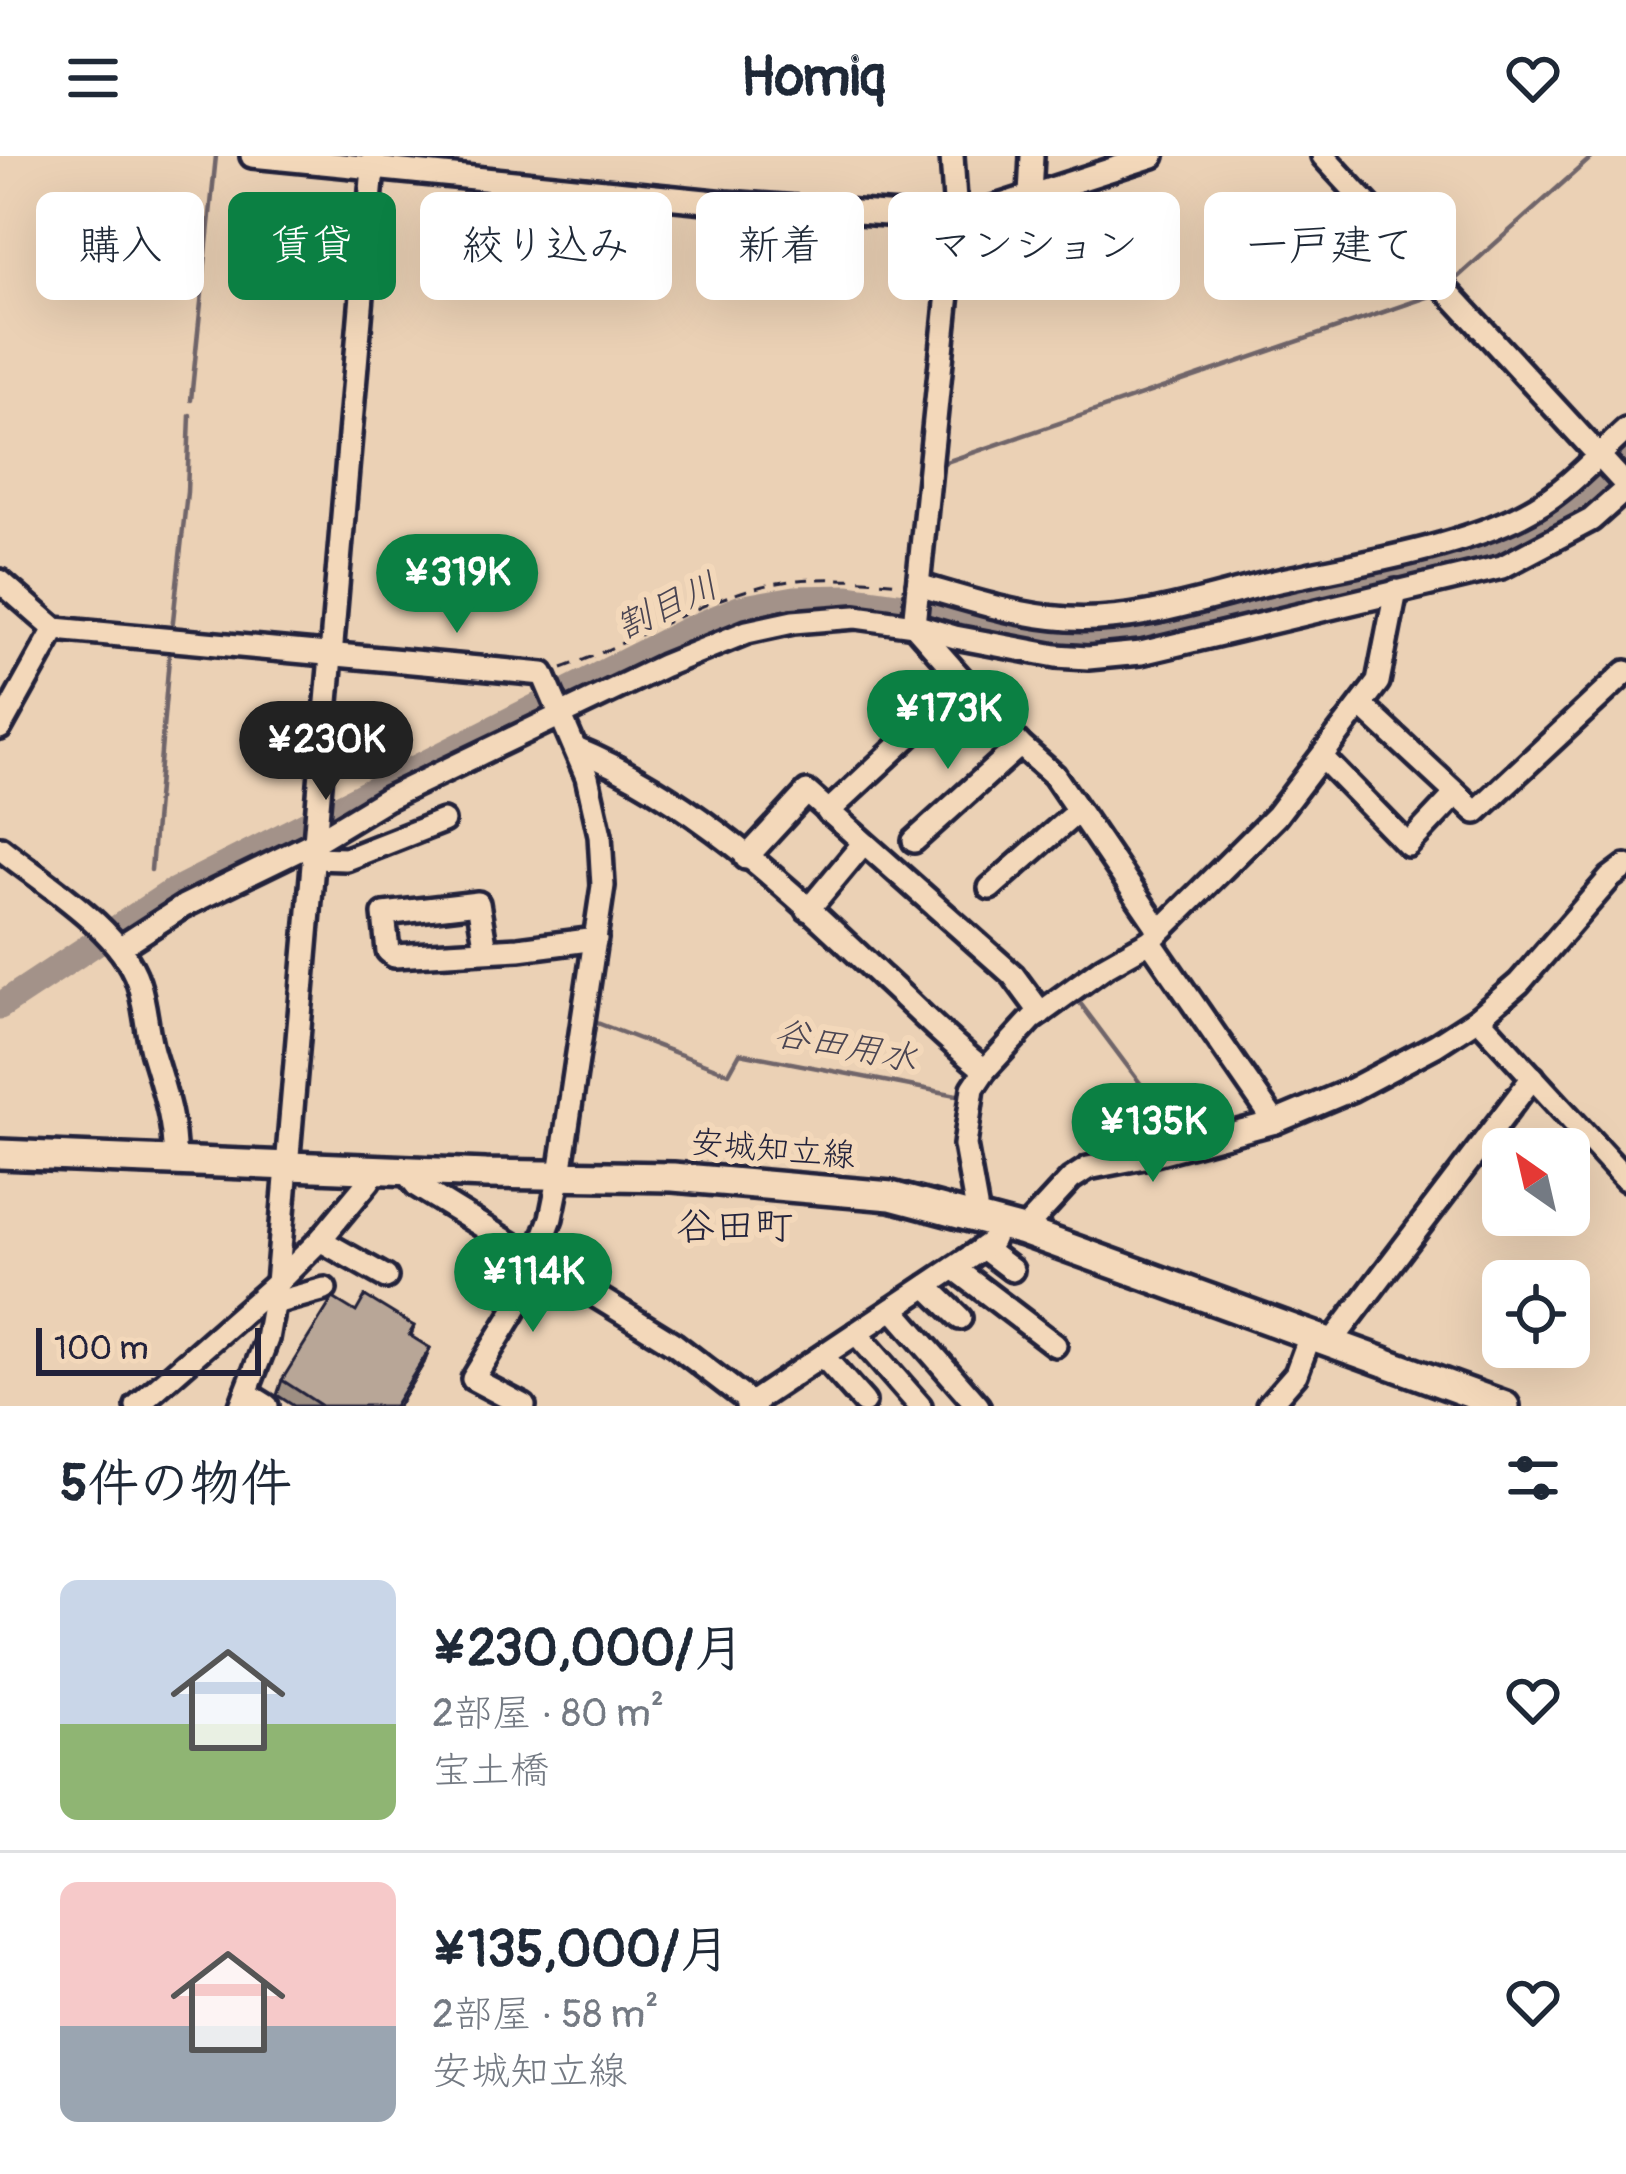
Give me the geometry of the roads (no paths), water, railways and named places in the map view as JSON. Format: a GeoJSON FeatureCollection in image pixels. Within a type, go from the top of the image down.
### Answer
{"type":"FeatureCollection","features":[{"type":"Feature","properties":{"kind":"main road","name":"安城知立線"},"geometry":{"type":"LineString","coordinates":[[0,1154],[788,1184],[891,1196],[1505,1406]]}},
{"type":"Feature","properties":{"kind":"street"},"geometry":{"type":"LineString","coordinates":[[252,156],[374,163],[726,203],[888,211]]}},
{"type":"Feature","properties":{"kind":"street"},"geometry":{"type":"LineString","coordinates":[[952,156],[954,192]]}},
{"type":"Feature","properties":{"kind":"street"},"geometry":{"type":"LineString","coordinates":[[1030,192],[1032,156]]}},
{"type":"Feature","properties":{"kind":"street"},"geometry":{"type":"LineString","coordinates":[[1039,192],[1153,156]]}},
{"type":"Feature","properties":{"kind":"street"},"geometry":{"type":"LineString","coordinates":[[119,948],[184,906],[312,851],[386,799],[696,651],[770,626],[856,617],[1056,656],[1116,657],[1453,580],[1527,556],[1591,520],[1624,485],[1323,156]]}},
{"type":"Feature","properties":{"kind":"street"},"geometry":{"type":"LineString","coordinates":[[267,1406],[244,1400],[259,1364],[276,1293],[374,163]]}},
{"type":"Feature","properties":{"kind":"street"},"geometry":{"type":"LineString","coordinates":[[947,300],[914,625],[1020,745],[1054,775],[1275,1122]]}},
{"type":"Feature","properties":{"kind":"street"},"geometry":{"type":"LineString","coordinates":[[917,585],[988,605],[1069,619],[1166,609],[1485,530],[1539,506],[1626,430]]}},
{"type":"Feature","properties":{"kind":"street"},"geometry":{"type":"LineString","coordinates":[[0,581],[55,629],[546,678],[587,777],[600,835],[603,886],[551,1218],[539,1261],[473,1379],[524,1406]]}},
{"type":"Feature","properties":{"kind":"street"},"geometry":{"type":"LineString","coordinates":[[1012,1270],[965,1145],[973,1088],[1041,1013],[1155,935],[1276,816],[1378,682],[1396,591]]}},
{"type":"Feature","properties":{"kind":"street"},"geometry":{"type":"LineString","coordinates":[[0,728],[55,629]]}},
{"type":"Feature","properties":{"kind":"street"},"geometry":{"type":"LineString","coordinates":[[1362,706],[1475,812],[1626,672]]}},
{"type":"Feature","properties":{"kind":"street"},"geometry":{"type":"LineString","coordinates":[[828,812],[965,684]]}},
{"type":"Feature","properties":{"kind":"street"},"geometry":{"type":"LineString","coordinates":[[914,841],[1020,745]]}},
{"type":"Feature","properties":{"kind":"street"},"geometry":{"type":"LineString","coordinates":[[576,749],[660,790],[808,910],[985,1070]]}},
{"type":"Feature","properties":{"kind":"street"},"geometry":{"type":"LineString","coordinates":[[1322,758],[1408,845],[1456,794]]}},
{"type":"Feature","properties":{"kind":"street"},"geometry":{"type":"LineString","coordinates":[[746,858],[807,792],[1013,975],[1041,1013]]}},
{"type":"Feature","properties":{"kind":"street"},"geometry":{"type":"LineString","coordinates":[[990,888],[1078,812]]}},
{"type":"Feature","properties":{"kind":"street"},"geometry":{"type":"LineString","coordinates":[[312,851],[346,859],[443,821]]}},
{"type":"Feature","properties":{"kind":"street"},"geometry":{"type":"LineString","coordinates":[[808,910],[862,844]]}},
{"type":"Feature","properties":{"kind":"street"},"geometry":{"type":"LineString","coordinates":[[0,848],[96,924],[119,948],[139,983],[147,1033],[169,1106],[174,1162]]}},
{"type":"Feature","properties":{"kind":"street"},"geometry":{"type":"LineString","coordinates":[[404,1170],[417,1186],[674,1344],[751,1405],[954,1268],[995,1230],[1088,1168],[1275,1122],[1351,1090],[1478,1018],[1519,983],[1610,878],[1626,866]]}},
{"type":"Feature","properties":{"kind":"street"},"geometry":{"type":"LineString","coordinates":[[486,950],[478,903],[384,914],[388,951],[394,956],[486,950],[596,938]]}},
{"type":"Feature","properties":{"kind":"street"},"geometry":{"type":"LineString","coordinates":[[1478,1018],[1626,1179]]}},
{"type":"Feature","properties":{"kind":"street"},"geometry":{"type":"LineString","coordinates":[[1268,1406],[1533,1077]]}},
{"type":"Feature","properties":{"kind":"street"},"geometry":{"type":"LineString","coordinates":[[150,1402],[326,1243],[369,1181],[371,1169]]}},
{"type":"Feature","properties":{"kind":"street"},"geometry":{"type":"LineString","coordinates":[[326,1243],[386,1277]]}},
{"type":"Feature","properties":{"kind":"street"},"geometry":{"type":"LineString","coordinates":[[954,1268],[1055,1345]]}},
{"type":"Feature","properties":{"kind":"street"},"geometry":{"type":"LineString","coordinates":[[927,1286],[960,1318]]}},
{"type":"Feature","properties":{"kind":"street"},"geometry":{"type":"LineString","coordinates":[[276,1293],[325,1289]]}},
{"type":"Feature","properties":{"kind":"street"},"geometry":{"type":"LineString","coordinates":[[893,1309],[978,1406]]}},
{"type":"Feature","properties":{"kind":"street"},"geometry":{"type":"LineString","coordinates":[[856,1333],[920,1406]]}},
{"type":"Feature","properties":{"kind":"street"},"geometry":{"type":"LineString","coordinates":[[823,1356],[865,1402]]}},
{"type":"Feature","properties":{"kind":"waterway"},"geometry":{"type":"LineString","coordinates":[[191,400],[216,156]]}},
{"type":"Feature","properties":{"kind":"waterway"},"geometry":{"type":"LineString","coordinates":[[1456,279],[1593,156]]}},
{"type":"Feature","properties":{"kind":"waterway"},"geometry":{"type":"LineString","coordinates":[[930,576],[943,463],[1419,300]]}},
{"type":"Feature","properties":{"kind":"waterway"},"geometry":{"type":"LineString","coordinates":[[172,630],[190,415]]}},
{"type":"Feature","properties":{"kind":"waterway","name":"割目川"},"geometry":{"type":"LineString","coordinates":[[0,1006],[169,894],[686,631],[739,609],[795,599],[849,598],[1049,634],[1117,633],[1486,548],[1546,521],[1626,457]]}},
{"type":"Feature","properties":{"kind":"waterway","name":"割目川"},"geometry":{"type":"LineString","coordinates":[[926,609],[927,602]]}},
{"type":"Feature","properties":{"kind":"waterway"},"geometry":{"type":"LineString","coordinates":[[151,870],[170,646]]}},
{"type":"Feature","properties":{"kind":"waterway"},"geometry":{"type":"LineString","coordinates":[[161,887],[169,894]]}},
{"type":"Feature","properties":{"kind":"waterway","name":"谷田用水"},"geometry":{"type":"LineString","coordinates":[[1077,999],[1182,1139]]}},
{"type":"Feature","properties":{"kind":"waterway","name":"谷田用水"},"geometry":{"type":"LineString","coordinates":[[592,1021],[729,1073],[740,1053],[967,1097]]}},
{"type":"Feature","properties":{"kind":"district","name":"谷田町"},"geometry":{"type":"Point","coordinates":[735,1226]}}]}
